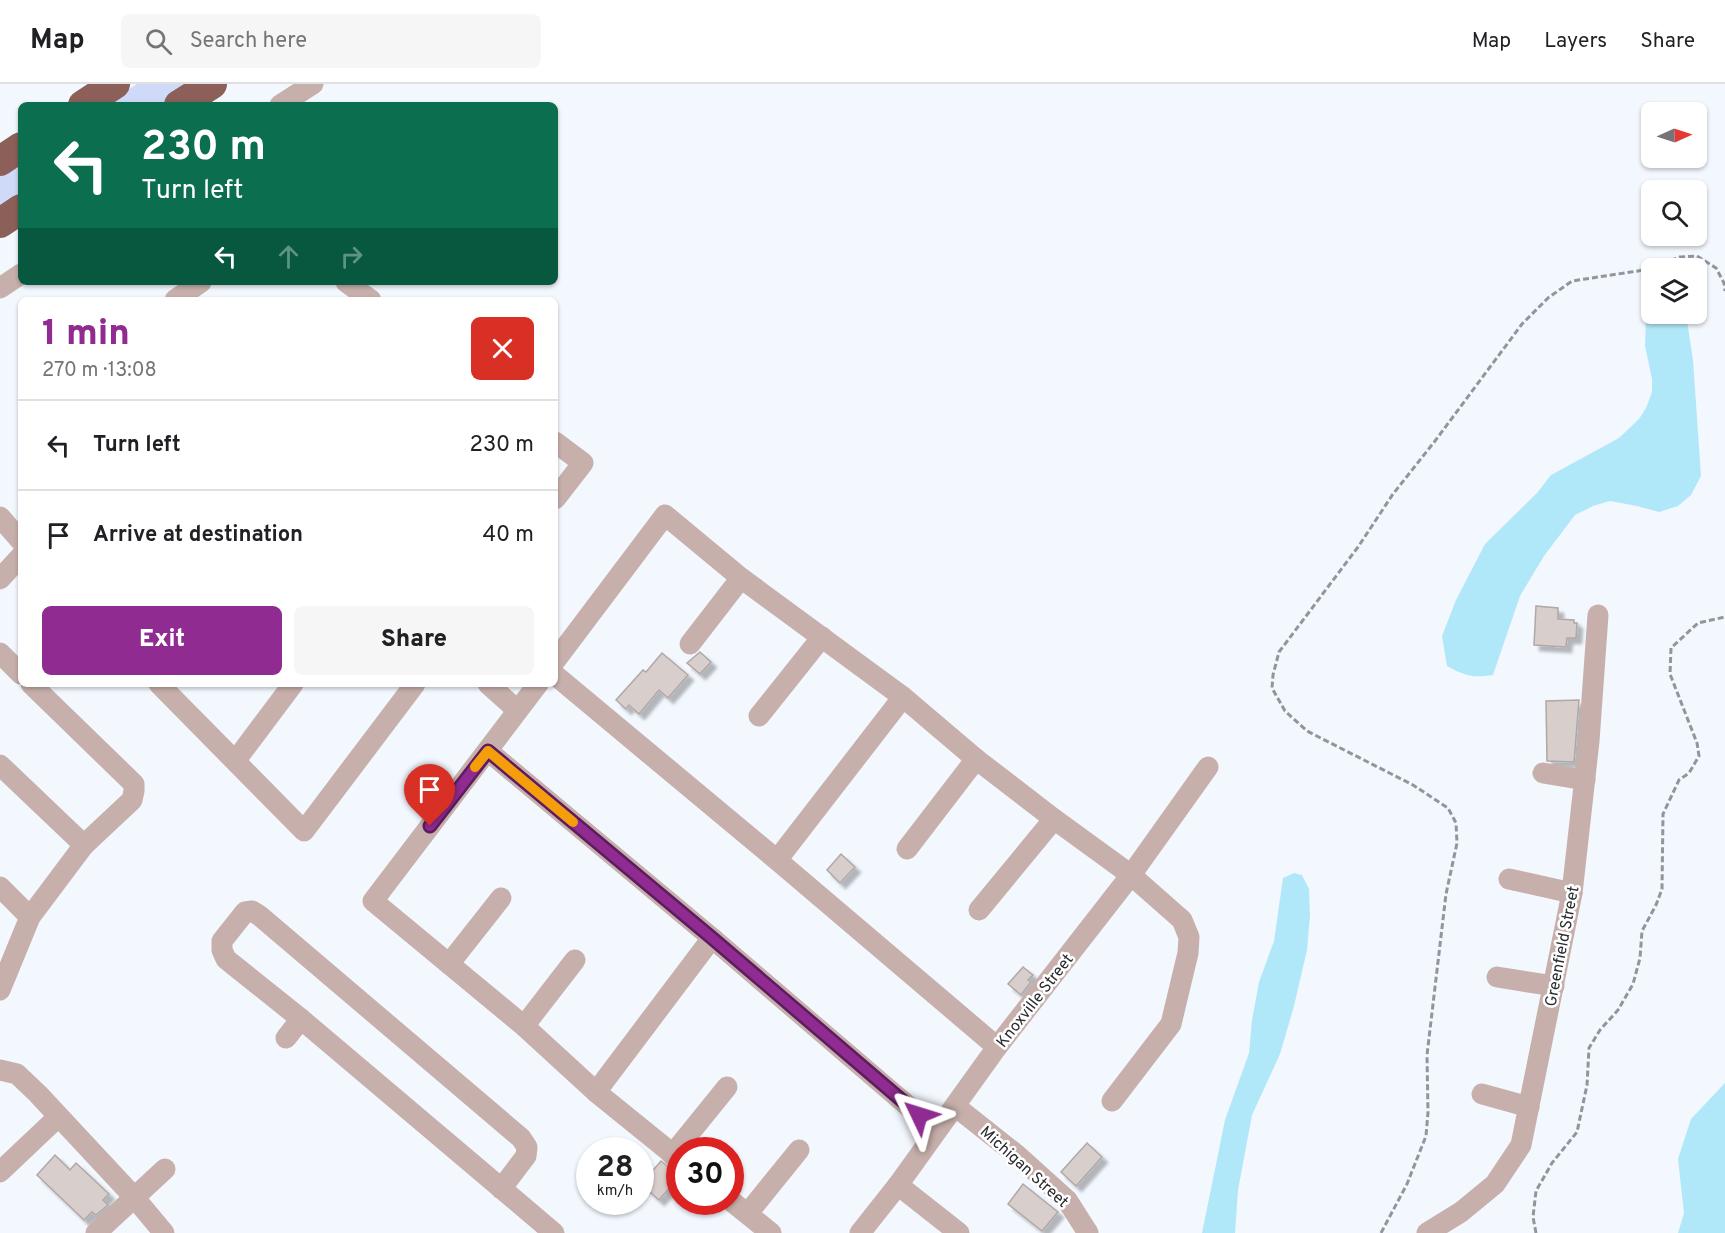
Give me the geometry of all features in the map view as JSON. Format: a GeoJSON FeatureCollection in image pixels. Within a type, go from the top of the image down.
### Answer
{"type":"FeatureCollection","features":[{"type":"Feature","properties":{"kind":"highway"},"geometry":{"type":"LineString","coordinates":[[88,102],[115,84]]}},
{"type":"Feature","properties":{"kind":"highway"},"geometry":{"type":"LineString","coordinates":[[184,102],[212,84]]}},
{"type":"Feature","properties":{"kind":"highway"},"geometry":{"type":"LineString","coordinates":[[0,161],[18,149]]}},
{"type":"Feature","properties":{"kind":"highway"},"geometry":{"type":"LineString","coordinates":[[0,223],[18,211]]}},
{"type":"Feature","properties":{"kind":"street"},"geometry":{"type":"LineString","coordinates":[[285,102],[313,84]]}},
{"type":"Feature","properties":{"kind":"street"},"geometry":{"type":"LineString","coordinates":[[0,288],[18,276]]}},
{"type":"Feature","properties":{"kind":"street"},"geometry":{"type":"LineString","coordinates":[[347,287],[365,297]]}},
{"type":"Feature","properties":{"kind":"street"},"geometry":{"type":"LineString","coordinates":[[182,297],[199,290]]}},
{"type":"Feature","properties":{"kind":"street"},"geometry":{"type":"LineString","coordinates":[[558,444],[583,463],[558,495]]}},
{"type":"Feature","properties":{"kind":"street"},"geometry":{"type":"LineString","coordinates":[[558,657],[665,515],[741,578],[903,697],[976,759],[1131,875],[1182,920],[1189,937],[1180,991],[1171,1024],[1112,1101]]}},
{"type":"Feature","properties":{"kind":"street"},"geometry":{"type":"LineString","coordinates":[[0,517],[18,538]]}},
{"type":"Feature","properties":{"kind":"street"},"geometry":{"type":"LineString","coordinates":[[0,579],[18,559]]}},
{"type":"Feature","properties":{"kind":"street"},"geometry":{"type":"LineString","coordinates":[[690,644],[741,578]]}},
{"type":"Feature","properties":{"kind":"street","name":"Greenfield Street"},"geometry":{"type":"LineString","coordinates":[[1427,1233],[1461,1212],[1495,1184],[1521,1144],[1572,893],[1585,780],[1598,615]]}},
{"type":"Feature","properties":{"kind":"street"},"geometry":{"type":"LineString","coordinates":[[759,716],[822,637]]}},
{"type":"Feature","properties":{"kind":"street"},"geometry":{"type":"LineString","coordinates":[[0,653],[18,671]]}},
{"type":"Feature","properties":{"kind":"street"},"geometry":{"type":"LineString","coordinates":[[558,678],[997,1047]]}},
{"type":"Feature","properties":{"kind":"street"},"geometry":{"type":"LineString","coordinates":[[0,990],[30,917],[84,845],[132,800],[134,791],[134,784],[34,687]]}},
{"type":"Feature","properties":{"kind":"street"},"geometry":{"type":"LineString","coordinates":[[165,687],[304,831],[413,687]]}},
{"type":"Feature","properties":{"kind":"street"},"geometry":{"type":"LineString","coordinates":[[236,760],[292,687]]}},
{"type":"Feature","properties":{"kind":"street"},"geometry":{"type":"LineString","coordinates":[[491,687],[517,710]]}},
{"type":"Feature","properties":{"kind":"street"},"geometry":{"type":"LineString","coordinates":[[535,687],[373,901],[524,1026],[596,1092],[666,1149]]}},
{"type":"Feature","properties":{"kind":"street"},"geometry":{"type":"LineString","coordinates":[[777,860],[903,697]]}},
{"type":"Feature","properties":{"kind":"street"},"geometry":{"type":"LineString","coordinates":[[488,751],[712,938],[936,1130]]}},
{"type":"Feature","properties":{"kind":"street"},"geometry":{"type":"LineString","coordinates":[[907,849],[976,759]]}},
{"type":"Feature","properties":{"kind":"street"},"geometry":{"type":"LineString","coordinates":[[0,765],[84,845]]}},
{"type":"Feature","properties":{"kind":"street","name":"Knoxville Street"},"geometry":{"type":"LineString","coordinates":[[860,1233],[898,1185],[997,1047],[1131,875],[1208,767]]}},
{"type":"Feature","properties":{"kind":"street"},"geometry":{"type":"LineString","coordinates":[[1544,773],[1585,780]]}},
{"type":"Feature","properties":{"kind":"street"},"geometry":{"type":"LineString","coordinates":[[979,910],[1054,819]]}},
{"type":"Feature","properties":{"kind":"street"},"geometry":{"type":"LineString","coordinates":[[1509,879],[1572,893]]}},
{"type":"Feature","properties":{"kind":"street"},"geometry":{"type":"LineString","coordinates":[[0,887],[30,917]]}},
{"type":"Feature","properties":{"kind":"street"},"geometry":{"type":"LineString","coordinates":[[449,964],[501,898]]}},
{"type":"Feature","properties":{"kind":"street"},"geometry":{"type":"LineString","coordinates":[[501,1189],[526,1156],[527,1147],[521,1138],[260,916],[252,911],[245,912],[222,941],[222,950],[226,959],[301,1019],[501,1189],[554,1233]]}},
{"type":"Feature","properties":{"kind":"street"},"geometry":{"type":"LineString","coordinates":[[596,1092],[712,938]]}},
{"type":"Feature","properties":{"kind":"street"},"geometry":{"type":"LineString","coordinates":[[524,1026],[575,960]]}},
{"type":"Feature","properties":{"kind":"street"},"geometry":{"type":"LineString","coordinates":[[1497,977],[1554,986]]}},
{"type":"Feature","properties":{"kind":"street"},"geometry":{"type":"LineString","coordinates":[[286,1038],[301,1019]]}},
{"type":"Feature","properties":{"kind":"street"},"geometry":{"type":"LineString","coordinates":[[0,1070],[17,1074],[134,1197],[164,1233]]}},
{"type":"Feature","properties":{"kind":"street"},"geometry":{"type":"LineString","coordinates":[[691,1137],[728,1087]]}},
{"type":"Feature","properties":{"kind":"street"},"geometry":{"type":"LineString","coordinates":[[1482,1094],[1529,1107]]}},
{"type":"Feature","properties":{"kind":"street","name":"Michigan Street"},"geometry":{"type":"LineString","coordinates":[[956,1106],[1017,1155],[1067,1200],[1088,1233]]}},
{"type":"Feature","properties":{"kind":"street"},"geometry":{"type":"LineString","coordinates":[[0,1172],[58,1117]]}},
{"type":"Feature","properties":{"kind":"street"},"geometry":{"type":"LineString","coordinates":[[748,1213],[799,1150]]}},
{"type":"Feature","properties":{"kind":"street"},"geometry":{"type":"LineString","coordinates":[[96,1233],[165,1169]]}},
{"type":"Feature","properties":{"kind":"street"},"geometry":{"type":"LineString","coordinates":[[898,1185],[958,1233]]}},
{"type":"Feature","properties":{"kind":"street"},"geometry":{"type":"LineString","coordinates":[[744,1210],[771,1233]]}},
{"type":"Feature","properties":{"kind":"path"},"geometry":{"type":"LineString","coordinates":[[1381,1233],[1407,1184],[1426,1136],[1427,1054],[1446,894],[1457,843],[1456,823],[1449,808],[1413,785],[1307,731],[1285,711],[1272,688],[1273,675],[1280,652],[1358,547],[1393,494],[1436,441],[1522,324],[1548,298],[1572,281],[1644,270],[1680,257],[1697,256],[1716,268],[1724,283],[1725,291]]}},
{"type":"Feature","properties":{"kind":"path"},"geometry":{"type":"LineString","coordinates":[[1536,1233],[1533,1217],[1536,1191],[1552,1163],[1577,1132],[1587,1085],[1589,1048],[1599,1030],[1618,1010],[1634,984],[1640,958],[1642,930],[1662,889],[1663,814],[1679,780],[1689,773],[1699,756],[1697,743],[1670,674],[1671,648],[1698,623],[1725,617]]}},
{"type":"Feature","properties":{"kind":"shaded area"},"geometry":{"type":"Polygon","coordinates":[[[137,84],[197,84],[170,102],[110,102],[137,84]]]}},
{"type":"Feature","properties":{"kind":"shaded area"},"geometry":{"type":"Polygon","coordinates":[[[18,163],[18,201],[0,213],[0,175],[18,163]]]}},
{"type":"Feature","properties":{"kind":"shaded area"},"geometry":{"type":"Polygon","coordinates":[[[1646,324],[1688,324],[1693,360],[1701,476],[1691,495],[1678,506],[1659,512],[1610,501],[1575,515],[1544,556],[1520,596],[1493,675],[1469,675],[1447,666],[1442,636],[1456,600],[1485,544],[1537,493],[1551,475],[1619,438],[1639,419],[1646,408],[1652,392],[1652,379],[1645,346],[1646,324]]]}},
{"type":"Feature","properties":{"kind":"shaded area"},"geometry":{"type":"Polygon","coordinates":[[[1294,873],[1302,875],[1309,889],[1310,915],[1307,950],[1294,1006],[1280,1054],[1252,1115],[1238,1190],[1235,1233],[1202,1233],[1225,1120],[1249,1053],[1259,982],[1274,941],[1283,878],[1294,873]]]}},
{"type":"Feature","properties":{"kind":"shaded area"},"geometry":{"type":"Polygon","coordinates":[[[1725,1083],[1725,1233],[1678,1233],[1684,1213],[1678,1159],[1691,1119],[1725,1083]]]}},
{"type":"Feature","properties":{"kind":"building"},"geometry":{"type":"Polygon","coordinates":[[[1536,606],[1558,608],[1558,619],[1574,620],[1574,623],[1577,623],[1576,638],[1567,638],[1566,647],[1534,645],[1536,606]]]}},
{"type":"Feature","properties":{"kind":"building"},"geometry":{"type":"Polygon","coordinates":[[[700,652],[711,662],[700,674],[687,663],[700,652]]]}},
{"type":"Feature","properties":{"kind":"building"},"geometry":{"type":"Polygon","coordinates":[[[662,653],[688,675],[668,698],[659,690],[639,714],[629,705],[626,709],[616,700],[643,670],[646,672],[662,653]]]}},
{"type":"Feature","properties":{"kind":"building"},"geometry":{"type":"Polygon","coordinates":[[[1579,700],[1574,762],[1547,761],[1546,701],[1579,700]]]}},
{"type":"Feature","properties":{"kind":"building"},"geometry":{"type":"Polygon","coordinates":[[[841,854],[855,867],[840,883],[827,870],[841,854]]]}},
{"type":"Feature","properties":{"kind":"building"},"geometry":{"type":"Polygon","coordinates":[[[1023,967],[1033,975],[1028,980],[1031,982],[1021,995],[1008,984],[1023,967]]]}},
{"type":"Feature","properties":{"kind":"building"},"geometry":{"type":"Polygon","coordinates":[[[1087,1143],[1102,1157],[1076,1186],[1061,1172],[1087,1143]]]}},
{"type":"Feature","properties":{"kind":"building"},"geometry":{"type":"Polygon","coordinates":[[[55,1155],[70,1170],[76,1163],[109,1194],[103,1200],[108,1205],[96,1215],[92,1212],[84,1220],[37,1175],[55,1155]]]}},
{"type":"Feature","properties":{"kind":"building"},"geometry":{"type":"Polygon","coordinates":[[[661,1161],[666,1165],[666,1192],[659,1200],[654,1196],[654,1169],[661,1161]]]}},
{"type":"Feature","properties":{"kind":"building"},"geometry":{"type":"Polygon","coordinates":[[[1023,1184],[1058,1212],[1042,1231],[1008,1204],[1023,1184]]]}},
{"type":"Feature","properties":{"kind":"slow traffic"},"geometry":{"type":"LineString","coordinates":[[475,767],[488,751],[573,822]]}},
{"type":"Feature","properties":{"kind":"route"},"geometry":{"type":"LineString","coordinates":[[430,826],[488,751],[919,1115]]}}]}
